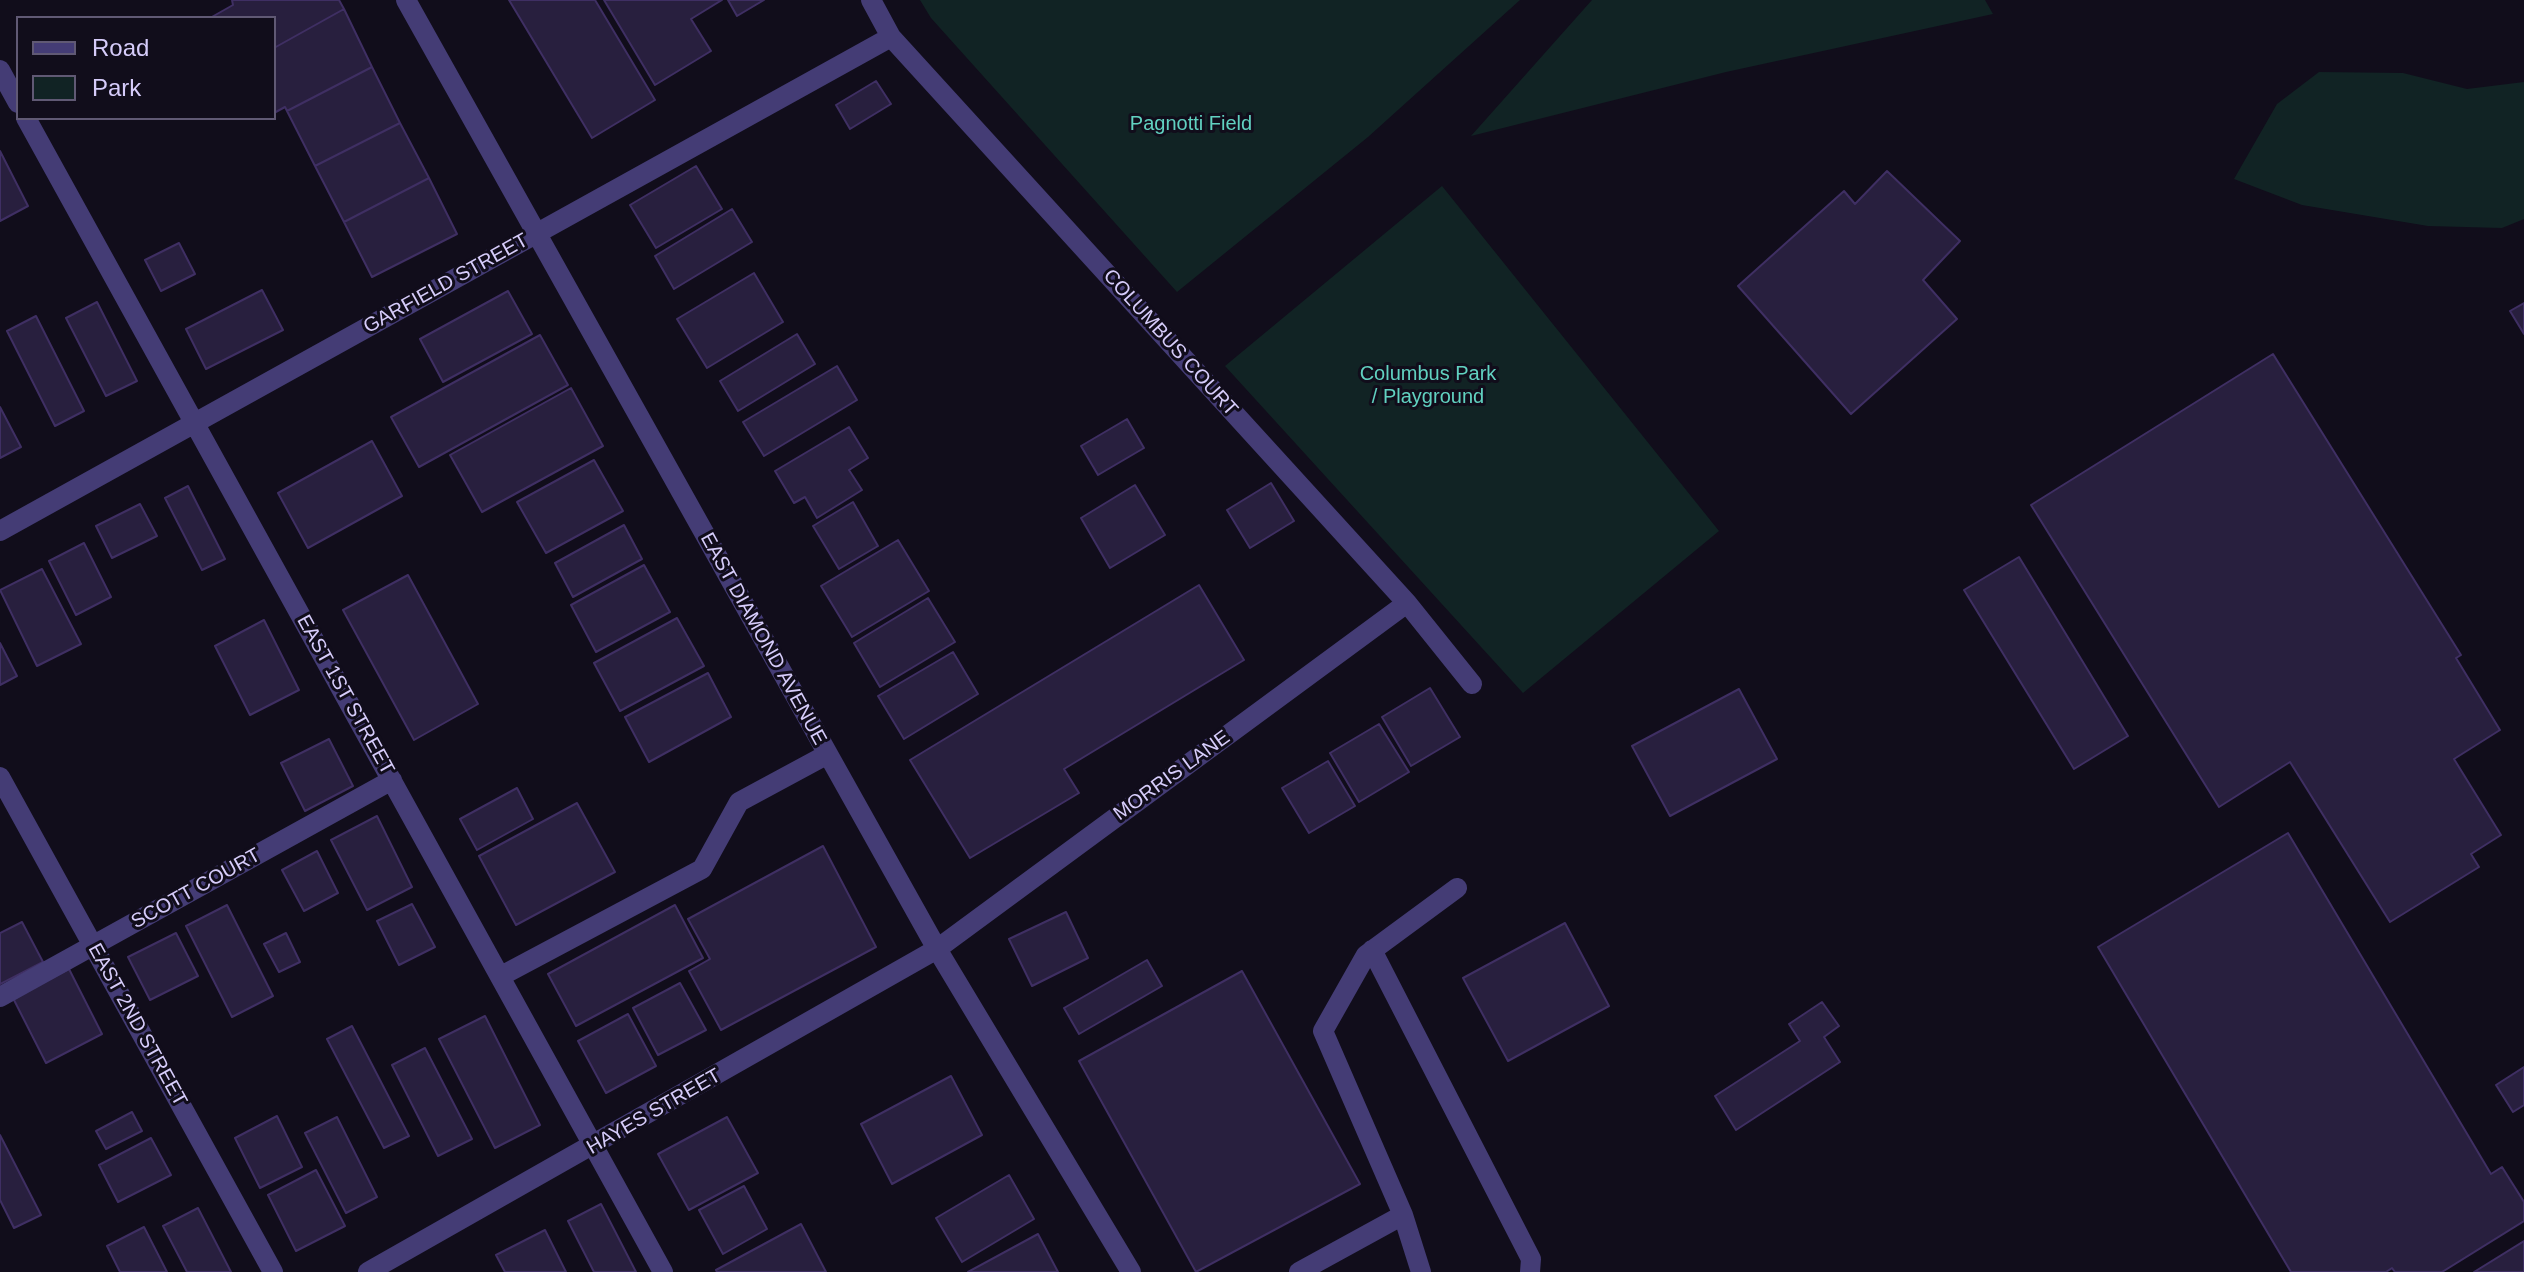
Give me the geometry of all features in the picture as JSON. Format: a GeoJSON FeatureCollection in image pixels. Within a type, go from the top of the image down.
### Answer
{"type":"FeatureCollection","features":[{"type":"Feature","properties":{"kind":"street","name":"EAST DIAMOND AVENUE"},"geometry":{"type":"LineString","coordinates":[[406,0],[937,949],[1131,1272]]}},
{"type":"Feature","properties":{"kind":"street","name":"COLUMBUS COURT"},"geometry":{"type":"LineString","coordinates":[[871,0],[891,37],[1407,603],[1472,684]]}},
{"type":"Feature","properties":{"kind":"street","name":"GARFIELD STREET"},"geometry":{"type":"LineString","coordinates":[[0,531],[891,37]]}},
{"type":"Feature","properties":{"kind":"street"},"geometry":{"type":"LineString","coordinates":[[0,70],[16,99]]}},
{"type":"Feature","properties":{"kind":"street","name":"EAST 1ST STREET"},"geometry":{"type":"LineString","coordinates":[[27,120],[663,1272]]}},
{"type":"Feature","properties":{"kind":"street","name":"MORRIS LANE"},"geometry":{"type":"LineString","coordinates":[[937,949],[1407,603]]}},
{"type":"Feature","properties":{"kind":"street"},"geometry":{"type":"LineString","coordinates":[[501,976],[702,869],[739,802],[828,754]]}},
{"type":"Feature","properties":{"kind":"street","name":"EAST 2ND STREET"},"geometry":{"type":"LineString","coordinates":[[0,777],[273,1272]]}},
{"type":"Feature","properties":{"kind":"street","name":"SCOTT COURT"},"geometry":{"type":"LineString","coordinates":[[0,997],[392,780]]}},
{"type":"Feature","properties":{"kind":"street"},"geometry":{"type":"LineString","coordinates":[[1421,1272],[1403,1215],[1323,1031],[1366,955],[1457,888]]}},
{"type":"Feature","properties":{"kind":"street","name":"HAYES STREET"},"geometry":{"type":"LineString","coordinates":[[368,1272],[594,1147],[937,949]]}},
{"type":"Feature","properties":{"kind":"street"},"geometry":{"type":"LineString","coordinates":[[1372,950],[1531,1259],[1530,1272]]}},
{"type":"Feature","properties":{"kind":"street"},"geometry":{"type":"LineString","coordinates":[[1299,1272],[1403,1215]]}},
{"type":"Feature","properties":{"kind":"green space","name":"Pagnotti Field"},"geometry":{"type":"Polygon","coordinates":[[[920,0],[1520,0],[1368,137],[1177,292],[931,18],[920,0]]]}},
{"type":"Feature","properties":{"kind":"green space"},"geometry":{"type":"Polygon","coordinates":[[[1592,0],[1985,0],[1993,14],[1726,72],[1471,136],[1592,0]]]}},
{"type":"Feature","properties":{"kind":"green space"},"geometry":{"type":"Polygon","coordinates":[[[2319,72],[2403,73],[2467,89],[2524,82],[2524,219],[2502,228],[2428,226],[2302,205],[2234,179],[2277,104],[2319,72]]]}},
{"type":"Feature","properties":{"kind":"green space","name":"Columbus Park / Playground"},"geometry":{"type":"Polygon","coordinates":[[[1442,186],[1719,531],[1523,693],[1225,366],[1442,186]]]}},
{"type":"Feature","properties":{"kind":"building"},"geometry":{"type":"Polygon","coordinates":[[[232,0],[339,0],[344,9],[276,47],[276,16],[214,16],[233,5],[232,0]]]}},
{"type":"Feature","properties":{"kind":"building"},"geometry":{"type":"Polygon","coordinates":[[[509,0],[595,0],[655,100],[592,138],[509,0]]]}},
{"type":"Feature","properties":{"kind":"building"},"geometry":{"type":"Polygon","coordinates":[[[604,0],[722,0],[691,19],[711,51],[655,85],[604,0]]]}},
{"type":"Feature","properties":{"kind":"building"},"geometry":{"type":"Polygon","coordinates":[[[728,0],[764,0],[737,16],[728,0]]]}},
{"type":"Feature","properties":{"kind":"building"},"geometry":{"type":"Polygon","coordinates":[[[344,9],[372,67],[287,111],[285,107],[276,112],[276,47],[344,9]]]}},
{"type":"Feature","properties":{"kind":"building"},"geometry":{"type":"Polygon","coordinates":[[[372,67],[400,123],[315,166],[287,111],[372,67]]]}},
{"type":"Feature","properties":{"kind":"building"},"geometry":{"type":"Polygon","coordinates":[[[876,81],[891,104],[850,129],[836,105],[876,81]]]}},
{"type":"Feature","properties":{"kind":"building"},"geometry":{"type":"Polygon","coordinates":[[[400,123],[429,178],[344,222],[315,166],[400,123]]]}},
{"type":"Feature","properties":{"kind":"building"},"geometry":{"type":"Polygon","coordinates":[[[0,151],[28,206],[0,221],[0,151]]]}},
{"type":"Feature","properties":{"kind":"building"},"geometry":{"type":"Polygon","coordinates":[[[696,166],[722,209],[656,248],[630,205],[696,166]]]}},
{"type":"Feature","properties":{"kind":"building"},"geometry":{"type":"Polygon","coordinates":[[[1887,171],[1960,241],[1923,280],[1957,319],[1851,414],[1738,286],[1844,191],[1855,204],[1887,171]]]}},
{"type":"Feature","properties":{"kind":"building"},"geometry":{"type":"Polygon","coordinates":[[[429,178],[457,234],[372,277],[344,222],[429,178]]]}},
{"type":"Feature","properties":{"kind":"building"},"geometry":{"type":"Polygon","coordinates":[[[732,209],[752,242],[674,289],[655,256],[732,209]]]}},
{"type":"Feature","properties":{"kind":"building"},"geometry":{"type":"Polygon","coordinates":[[[179,243],[195,274],[161,291],[145,260],[179,243]]]}},
{"type":"Feature","properties":{"kind":"building"},"geometry":{"type":"Polygon","coordinates":[[[754,273],[783,322],[707,368],[677,319],[754,273]]]}},
{"type":"Feature","properties":{"kind":"building"},"geometry":{"type":"Polygon","coordinates":[[[262,290],[283,330],[206,369],[186,329],[262,290]]]}},
{"type":"Feature","properties":{"kind":"building"},"geometry":{"type":"Polygon","coordinates":[[[508,291],[532,334],[443,382],[420,339],[508,291]]]}},
{"type":"Feature","properties":{"kind":"building"},"geometry":{"type":"Polygon","coordinates":[[[97,302],[137,381],[106,396],[66,318],[97,302]]]}},
{"type":"Feature","properties":{"kind":"building"},"geometry":{"type":"Polygon","coordinates":[[[2524,303],[2524,334],[2510,311],[2524,303]]]}},
{"type":"Feature","properties":{"kind":"building"},"geometry":{"type":"Polygon","coordinates":[[[36,316],[84,411],[55,426],[7,331],[36,316]]]}},
{"type":"Feature","properties":{"kind":"building"},"geometry":{"type":"Polygon","coordinates":[[[797,334],[815,364],[738,411],[720,381],[797,334]]]}},
{"type":"Feature","properties":{"kind":"building"},"geometry":{"type":"Polygon","coordinates":[[[540,335],[568,385],[419,467],[391,417],[540,335]]]}},
{"type":"Feature","properties":{"kind":"building"},"geometry":{"type":"Polygon","coordinates":[[[2273,354],[2461,655],[2456,658],[2500,730],[2454,759],[2501,835],[2471,854],[2479,867],[2390,922],[2290,762],[2219,807],[2031,505],[2273,354]]]}},
{"type":"Feature","properties":{"kind":"building"},"geometry":{"type":"Polygon","coordinates":[[[837,366],[857,400],[764,456],[743,422],[837,366]]]}},
{"type":"Feature","properties":{"kind":"building"},"geometry":{"type":"Polygon","coordinates":[[[571,388],[603,446],[482,512],[450,455],[571,388]]]}},
{"type":"Feature","properties":{"kind":"building"},"geometry":{"type":"Polygon","coordinates":[[[0,407],[21,447],[0,458],[0,407]]]}},
{"type":"Feature","properties":{"kind":"building"},"geometry":{"type":"Polygon","coordinates":[[[1127,419],[1144,448],[1098,475],[1081,446],[1127,419]]]}},
{"type":"Feature","properties":{"kind":"building"},"geometry":{"type":"Polygon","coordinates":[[[849,427],[868,458],[849,470],[862,490],[817,518],[805,497],[794,503],[775,471],[849,427]]]}},
{"type":"Feature","properties":{"kind":"building"},"geometry":{"type":"Polygon","coordinates":[[[372,441],[402,496],[308,548],[278,493],[372,441]]]}},
{"type":"Feature","properties":{"kind":"building"},"geometry":{"type":"Polygon","coordinates":[[[594,460],[623,511],[546,553],[517,502],[594,460]]]}},
{"type":"Feature","properties":{"kind":"building"},"geometry":{"type":"Polygon","coordinates":[[[1271,483],[1294,521],[1250,548],[1227,510],[1271,483]]]}},
{"type":"Feature","properties":{"kind":"building"},"geometry":{"type":"Polygon","coordinates":[[[1135,485],[1165,535],[1110,568],[1081,518],[1135,485]]]}},
{"type":"Feature","properties":{"kind":"building"},"geometry":{"type":"Polygon","coordinates":[[[188,486],[225,559],[202,570],[165,498],[188,486]]]}},
{"type":"Feature","properties":{"kind":"building"},"geometry":{"type":"Polygon","coordinates":[[[853,502],[878,546],[839,569],[813,526],[853,502]]]}},
{"type":"Feature","properties":{"kind":"building"},"geometry":{"type":"Polygon","coordinates":[[[140,504],[157,536],[112,558],[96,526],[140,504]]]}},
{"type":"Feature","properties":{"kind":"building"},"geometry":{"type":"Polygon","coordinates":[[[624,525],[642,559],[573,597],[555,563],[624,525]]]}},
{"type":"Feature","properties":{"kind":"building"},"geometry":{"type":"Polygon","coordinates":[[[898,540],[929,591],[852,637],[821,586],[898,540]]]}},
{"type":"Feature","properties":{"kind":"building"},"geometry":{"type":"Polygon","coordinates":[[[84,543],[111,597],[76,615],[49,561],[84,543]]]}},
{"type":"Feature","properties":{"kind":"building"},"geometry":{"type":"Polygon","coordinates":[[[2019,557],[2128,736],[2074,769],[1964,590],[2019,557]]]}},
{"type":"Feature","properties":{"kind":"building"},"geometry":{"type":"Polygon","coordinates":[[[644,565],[670,612],[596,652],[571,605],[644,565]]]}},
{"type":"Feature","properties":{"kind":"building"},"geometry":{"type":"Polygon","coordinates":[[[42,569],[81,644],[37,666],[0,590],[42,569]]]}},
{"type":"Feature","properties":{"kind":"building"},"geometry":{"type":"Polygon","coordinates":[[[408,575],[478,704],[414,740],[343,610],[408,575]]]}},
{"type":"Feature","properties":{"kind":"building"},"geometry":{"type":"Polygon","coordinates":[[[1199,585],[1244,660],[1064,769],[1079,793],[970,858],[910,760],[1199,585]]]}},
{"type":"Feature","properties":{"kind":"building"},"geometry":{"type":"Polygon","coordinates":[[[928,598],[955,642],[880,687],[854,643],[928,598]]]}},
{"type":"Feature","properties":{"kind":"building"},"geometry":{"type":"Polygon","coordinates":[[[677,618],[704,666],[620,711],[594,663],[677,618]]]}},
{"type":"Feature","properties":{"kind":"building"},"geometry":{"type":"Polygon","coordinates":[[[264,620],[299,690],[250,715],[215,646],[264,620]]]}},
{"type":"Feature","properties":{"kind":"building"},"geometry":{"type":"Polygon","coordinates":[[[0,643],[17,676],[0,685],[0,643]]]}},
{"type":"Feature","properties":{"kind":"building"},"geometry":{"type":"Polygon","coordinates":[[[953,652],[978,694],[904,739],[878,696],[953,652]]]}},
{"type":"Feature","properties":{"kind":"building"},"geometry":{"type":"Polygon","coordinates":[[[708,673],[731,717],[649,762],[625,717],[708,673]]]}},
{"type":"Feature","properties":{"kind":"building"},"geometry":{"type":"Polygon","coordinates":[[[1430,688],[1460,737],[1411,766],[1382,717],[1430,688]]]}},
{"type":"Feature","properties":{"kind":"building"},"geometry":{"type":"Polygon","coordinates":[[[1739,689],[1777,759],[1670,816],[1632,746],[1739,689]]]}},
{"type":"Feature","properties":{"kind":"building"},"geometry":{"type":"Polygon","coordinates":[[[1379,724],[1409,772],[1359,802],[1330,753],[1379,724]]]}},
{"type":"Feature","properties":{"kind":"building"},"geometry":{"type":"Polygon","coordinates":[[[329,739],[353,786],[305,811],[281,763],[329,739]]]}},
{"type":"Feature","properties":{"kind":"building"},"geometry":{"type":"Polygon","coordinates":[[[1328,761],[1355,806],[1309,833],[1282,788],[1328,761]]]}},
{"type":"Feature","properties":{"kind":"building"},"geometry":{"type":"Polygon","coordinates":[[[517,788],[533,819],[477,850],[460,819],[517,788]]]}},
{"type":"Feature","properties":{"kind":"building"},"geometry":{"type":"Polygon","coordinates":[[[577,803],[615,872],[516,925],[479,856],[577,803]]]}},
{"type":"Feature","properties":{"kind":"building"},"geometry":{"type":"Polygon","coordinates":[[[377,816],[412,887],[367,910],[331,840],[377,816]]]}},
{"type":"Feature","properties":{"kind":"building"},"geometry":{"type":"Polygon","coordinates":[[[2288,833],[2491,1174],[2502,1167],[2524,1202],[2524,1221],[2442,1272],[2395,1272],[2392,1268],[2386,1272],[2291,1272],[2098,947],[2288,833]]]}},
{"type":"Feature","properties":{"kind":"building"},"geometry":{"type":"Polygon","coordinates":[[[823,846],[876,947],[721,1030],[689,971],[710,959],[688,919],[823,846]]]}},
{"type":"Feature","properties":{"kind":"building"},"geometry":{"type":"Polygon","coordinates":[[[317,851],[338,893],[304,911],[282,870],[317,851]]]}},
{"type":"Feature","properties":{"kind":"building"},"geometry":{"type":"Polygon","coordinates":[[[412,904],[435,947],[399,965],[377,921],[412,904]]]}},
{"type":"Feature","properties":{"kind":"building"},"geometry":{"type":"Polygon","coordinates":[[[227,905],[273,996],[232,1017],[186,926],[227,905]]]}},
{"type":"Feature","properties":{"kind":"building"},"geometry":{"type":"Polygon","coordinates":[[[675,905],[703,958],[576,1026],[548,974],[675,905]]]}},
{"type":"Feature","properties":{"kind":"building"},"geometry":{"type":"Polygon","coordinates":[[[1066,912],[1088,958],[1032,986],[1009,939],[1066,912]]]}},
{"type":"Feature","properties":{"kind":"building"},"geometry":{"type":"Polygon","coordinates":[[[22,922],[43,962],[0,984],[0,933],[22,922]]]}},
{"type":"Feature","properties":{"kind":"building"},"geometry":{"type":"Polygon","coordinates":[[[1565,923],[1609,1006],[1508,1061],[1463,978],[1565,923]]]}},
{"type":"Feature","properties":{"kind":"building"},"geometry":{"type":"Polygon","coordinates":[[[176,933],[198,976],[150,1000],[128,957],[176,933]]]}},
{"type":"Feature","properties":{"kind":"building"},"geometry":{"type":"Polygon","coordinates":[[[286,933],[300,962],[279,972],[264,944],[286,933]]]}},
{"type":"Feature","properties":{"kind":"building"},"geometry":{"type":"Polygon","coordinates":[[[1147,960],[1162,986],[1079,1034],[1064,1008],[1147,960]]]}},
{"type":"Feature","properties":{"kind":"building"},"geometry":{"type":"Polygon","coordinates":[[[69,969],[102,1034],[46,1063],[13,998],[69,969]]]}},
{"type":"Feature","properties":{"kind":"building"},"geometry":{"type":"Polygon","coordinates":[[[1242,971],[1360,1184],[1196,1272],[1079,1061],[1242,971]]]}},
{"type":"Feature","properties":{"kind":"building"},"geometry":{"type":"Polygon","coordinates":[[[680,983],[706,1030],[658,1055],[633,1008],[680,983]]]}},
{"type":"Feature","properties":{"kind":"building"},"geometry":{"type":"Polygon","coordinates":[[[1822,1002],[1839,1026],[1824,1037],[1840,1062],[1736,1130],[1715,1096],[1800,1041],[1789,1024],[1822,1002]]]}},
{"type":"Feature","properties":{"kind":"building"},"geometry":{"type":"Polygon","coordinates":[[[628,1014],[656,1066],[606,1093],[578,1041],[628,1014]]]}},
{"type":"Feature","properties":{"kind":"building"},"geometry":{"type":"Polygon","coordinates":[[[485,1016],[540,1125],[495,1148],[439,1039],[485,1016]]]}},
{"type":"Feature","properties":{"kind":"building"},"geometry":{"type":"Polygon","coordinates":[[[352,1026],[409,1136],[384,1148],[327,1039],[352,1026]]]}},
{"type":"Feature","properties":{"kind":"building"},"geometry":{"type":"Polygon","coordinates":[[[425,1048],[472,1139],[438,1156],[392,1065],[425,1048]]]}},
{"type":"Feature","properties":{"kind":"building"},"geometry":{"type":"Polygon","coordinates":[[[2524,1067],[2524,1105],[2513,1112],[2496,1085],[2524,1067]]]}},
{"type":"Feature","properties":{"kind":"building"},"geometry":{"type":"Polygon","coordinates":[[[951,1076],[982,1135],[892,1184],[861,1124],[951,1076]]]}},
{"type":"Feature","properties":{"kind":"building"},"geometry":{"type":"Polygon","coordinates":[[[132,1112],[142,1131],[106,1149],[96,1131],[132,1112]]]}},
{"type":"Feature","properties":{"kind":"building"},"geometry":{"type":"Polygon","coordinates":[[[277,1116],[302,1167],[260,1188],[235,1138],[277,1116]]]}},
{"type":"Feature","properties":{"kind":"building"},"geometry":{"type":"Polygon","coordinates":[[[337,1117],[377,1197],[346,1213],[305,1133],[337,1117]]]}},
{"type":"Feature","properties":{"kind":"building"},"geometry":{"type":"Polygon","coordinates":[[[727,1117],[758,1173],[689,1210],[658,1154],[727,1117]]]}},
{"type":"Feature","properties":{"kind":"building"},"geometry":{"type":"Polygon","coordinates":[[[0,1135],[41,1215],[14,1228],[0,1200],[0,1135]]]}},
{"type":"Feature","properties":{"kind":"building"},"geometry":{"type":"Polygon","coordinates":[[[151,1138],[171,1175],[118,1202],[99,1165],[151,1138]]]}},
{"type":"Feature","properties":{"kind":"building"},"geometry":{"type":"Polygon","coordinates":[[[316,1170],[345,1226],[296,1251],[268,1195],[316,1170]]]}},
{"type":"Feature","properties":{"kind":"building"},"geometry":{"type":"Polygon","coordinates":[[[1009,1175],[1034,1219],[962,1262],[936,1218],[1009,1175]]]}},
{"type":"Feature","properties":{"kind":"building"},"geometry":{"type":"Polygon","coordinates":[[[744,1186],[767,1229],[723,1254],[699,1210],[744,1186]]]}},
{"type":"Feature","properties":{"kind":"building"},"geometry":{"type":"Polygon","coordinates":[[[601,1204],[636,1272],[594,1272],[568,1221],[601,1204]]]}},
{"type":"Feature","properties":{"kind":"building"},"geometry":{"type":"Polygon","coordinates":[[[198,1208],[231,1272],[187,1272],[163,1226],[198,1208]]]}},
{"type":"Feature","properties":{"kind":"building"},"geometry":{"type":"Polygon","coordinates":[[[801,1224],[826,1272],[717,1272],[716,1270],[801,1224]]]}},
{"type":"Feature","properties":{"kind":"building"},"geometry":{"type":"Polygon","coordinates":[[[144,1227],[167,1272],[120,1272],[107,1246],[144,1227]]]}},
{"type":"Feature","properties":{"kind":"building"},"geometry":{"type":"Polygon","coordinates":[[[545,1230],[566,1272],[505,1272],[496,1255],[545,1230]]]}},
{"type":"Feature","properties":{"kind":"building"},"geometry":{"type":"Polygon","coordinates":[[[1038,1234],[1058,1272],[968,1272],[1038,1234]]]}},
{"type":"Feature","properties":{"kind":"building"},"geometry":{"type":"Polygon","coordinates":[[[2524,1241],[2524,1272],[2474,1272],[2524,1241]]]}}]}
